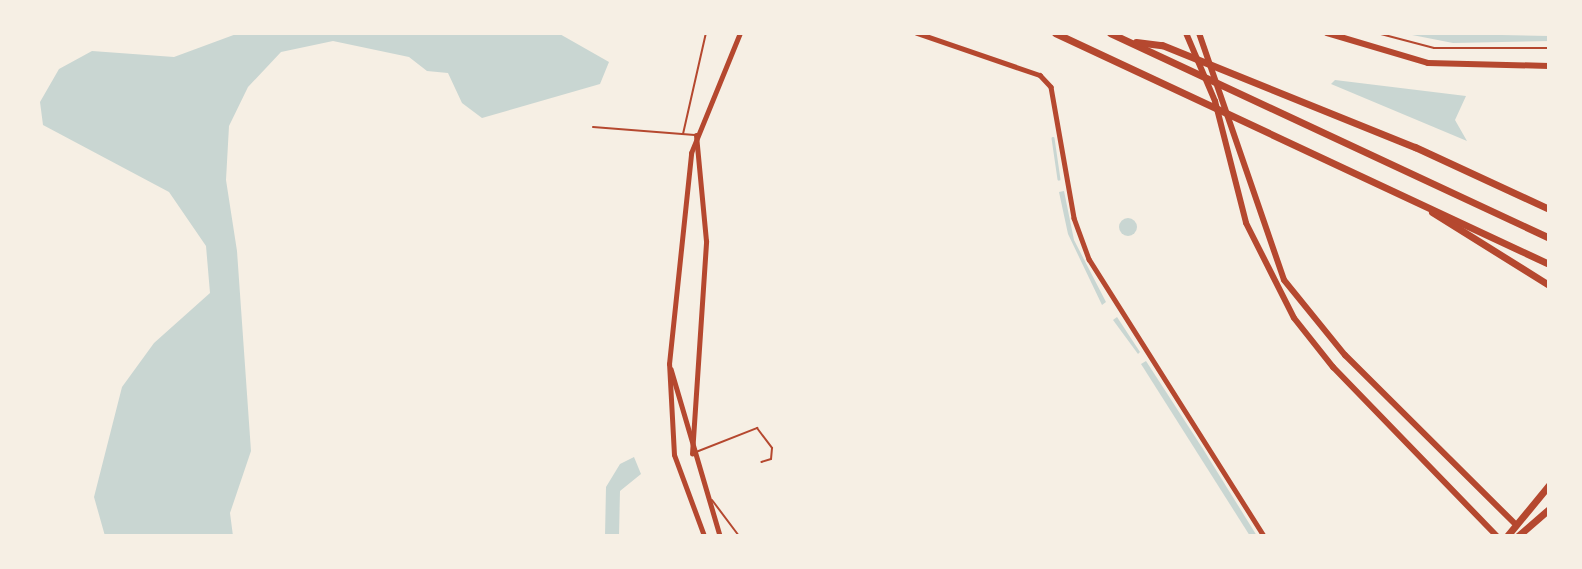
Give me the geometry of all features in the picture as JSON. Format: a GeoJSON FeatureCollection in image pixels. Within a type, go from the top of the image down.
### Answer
{"type":"FeatureCollection","features":[{"type":"Feature","properties":{"kind":"highway"},"geometry":{"type":"LineString","coordinates":[[1055,33],[1399,191],[1549,264]]}},
{"type":"Feature","properties":{"kind":"highway"},"geometry":{"type":"LineString","coordinates":[[1110,33],[1549,238]]}},
{"type":"Feature","properties":{"kind":"highway"},"geometry":{"type":"LineString","coordinates":[[1128,41],[1162,45],[1549,209]]}},
{"type":"Feature","properties":{"kind":"highway"},"geometry":{"type":"LineString","coordinates":[[1399,191],[1549,285]]}},
{"type":"Feature","properties":{"kind":"highway"},"geometry":{"type":"LineString","coordinates":[[1507,536],[1514,523],[1549,485]]}},
{"type":"Feature","properties":{"kind":"highway"},"geometry":{"type":"LineString","coordinates":[[1518,536],[1549,509]]}},
{"type":"Feature","properties":{"kind":"main road"},"geometry":{"type":"LineString","coordinates":[[1186,33],[1215,101],[1251,236],[1294,318],[1333,367],[1497,536]]}},
{"type":"Feature","properties":{"kind":"main road"},"geometry":{"type":"LineString","coordinates":[[1199,33],[1268,248],[1301,305],[1514,523]]}},
{"type":"Feature","properties":{"kind":"main road"},"geometry":{"type":"LineString","coordinates":[[1327,33],[1429,63],[1549,66]]}},
{"type":"Feature","properties":{"kind":"street"},"geometry":{"type":"LineString","coordinates":[[704,536],[674,455],[669,364],[696,135],[740,33]]}},
{"type":"Feature","properties":{"kind":"street"},"geometry":{"type":"LineString","coordinates":[[917,33],[1040,75],[1051,87],[1074,218],[1089,259],[1264,536]]}},
{"type":"Feature","properties":{"kind":"street"},"geometry":{"type":"LineString","coordinates":[[692,454],[706,241],[696,135]]}},
{"type":"Feature","properties":{"kind":"street"},"geometry":{"type":"LineString","coordinates":[[669,364],[703,492],[720,536]]}},
{"type":"Feature","properties":{"kind":"lane"},"geometry":{"type":"LineString","coordinates":[[683,134],[706,33]]}},
{"type":"Feature","properties":{"kind":"lane"},"geometry":{"type":"LineString","coordinates":[[593,127],[696,135]]}},
{"type":"Feature","properties":{"kind":"lane"},"geometry":{"type":"LineString","coordinates":[[692,454],[757,428],[772,448],[771,459],[761,462]]}},
{"type":"Feature","properties":{"kind":"lane"},"geometry":{"type":"LineString","coordinates":[[703,492],[739,536]]}},
{"type":"Feature","properties":{"kind":"path"},"geometry":{"type":"LineString","coordinates":[[1377,33],[1434,48],[1549,48]]}},
{"type":"Feature","properties":{"kind":"shaded area"},"geometry":{"type":"Polygon","coordinates":[[[239,33],[558,33],[609,62],[600,84],[482,118],[462,103],[448,73],[427,71],[409,57],[333,41],[281,52],[248,87],[229,126],[226,180],[237,251],[251,451],[230,513],[233,536],[105,536],[94,497],[122,387],[154,343],[210,293],[206,246],[169,192],[43,125],[40,102],[59,69],[92,51],[174,57],[239,33]]]}},
{"type":"Feature","properties":{"kind":"shaded area"},"geometry":{"type":"Polygon","coordinates":[[[1402,33],[1549,36],[1549,41],[1453,43],[1402,33]]]}},
{"type":"Feature","properties":{"kind":"shaded area"},"geometry":{"type":"Polygon","coordinates":[[[1335,80],[1466,96],[1455,120],[1467,141],[1331,84],[1335,80]]]}},
{"type":"Feature","properties":{"kind":"shaded area"},"geometry":{"type":"Polygon","coordinates":[[[1064,191],[1074,240],[1106,302],[1102,305],[1068,234],[1059,192],[1064,191]]]}},
{"type":"Feature","properties":{"kind":"shaded area"},"geometry":{"type":"Polygon","coordinates":[[[1128,218],[1134,221],[1137,227],[1134,233],[1128,236],[1122,233],[1119,227],[1122,221],[1128,218]]]}},
{"type":"Feature","properties":{"kind":"shaded area"},"geometry":{"type":"Polygon","coordinates":[[[1117,317],[1140,352],[1138,354],[1113,320],[1117,317]]]}},
{"type":"Feature","properties":{"kind":"shaded area"},"geometry":{"type":"Polygon","coordinates":[[[1146,361],[1257,536],[1250,536],[1141,364],[1146,361]]]}},
{"type":"Feature","properties":{"kind":"shaded area"},"geometry":{"type":"Polygon","coordinates":[[[634,457],[641,474],[620,491],[619,536],[605,536],[606,487],[620,464],[634,457]]]}},
{"type":"Feature","properties":{"kind":"waterway"},"geometry":{"type":"LineString","coordinates":[[1053,138],[1059,179]]}}]}
